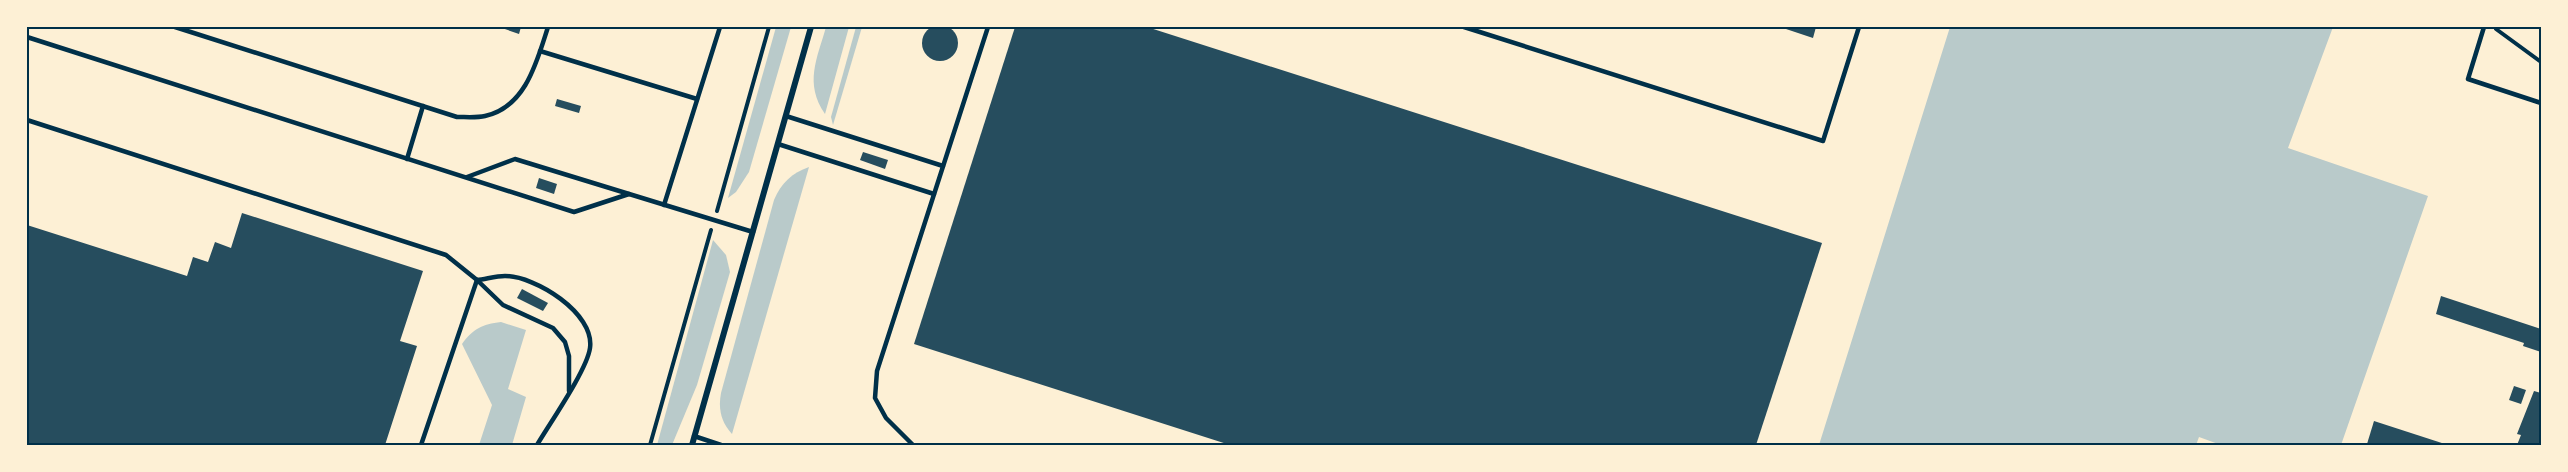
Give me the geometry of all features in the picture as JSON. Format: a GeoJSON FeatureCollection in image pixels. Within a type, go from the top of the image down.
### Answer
{"type":"FeatureCollection","features":[{"type":"Feature","properties":{"kind":"street"},"geometry":{"type":"LineString","coordinates":[[692,445],[811,27]]}},
{"type":"Feature","properties":{"kind":"lane"},"geometry":{"type":"LineString","coordinates":[[176,27],[457,117],[486,116],[506,106],[521,93],[532,73],[548,27]]}},
{"type":"Feature","properties":{"kind":"lane"},"geometry":{"type":"LineString","coordinates":[[664,205],[720,27]]}},
{"type":"Feature","properties":{"kind":"lane"},"geometry":{"type":"LineString","coordinates":[[913,445],[886,418],[875,398],[877,371],[988,27]]}},
{"type":"Feature","properties":{"kind":"lane"},"geometry":{"type":"LineString","coordinates":[[1464,27],[1823,141],[1859,27]]}},
{"type":"Feature","properties":{"kind":"lane"},"geometry":{"type":"LineString","coordinates":[[2484,27],[2468,79],[2541,103]]}},
{"type":"Feature","properties":{"kind":"lane"},"geometry":{"type":"LineString","coordinates":[[27,37],[574,212],[629,194]]}},
{"type":"Feature","properties":{"kind":"lane"},"geometry":{"type":"LineString","coordinates":[[540,51],[697,99]]}},
{"type":"Feature","properties":{"kind":"lane"},"geometry":{"type":"LineString","coordinates":[[407,159],[423,106]]}},
{"type":"Feature","properties":{"kind":"lane"},"geometry":{"type":"LineString","coordinates":[[786,116],[943,166]]}},
{"type":"Feature","properties":{"kind":"lane"},"geometry":{"type":"LineString","coordinates":[[27,120],[446,255],[503,305],[553,328],[564,342],[569,356],[570,391]]}},
{"type":"Feature","properties":{"kind":"lane"},"geometry":{"type":"LineString","coordinates":[[778,144],[934,194]]}},
{"type":"Feature","properties":{"kind":"lane"},"geometry":{"type":"LineString","coordinates":[[466,177],[515,159],[753,232]]}},
{"type":"Feature","properties":{"kind":"lane"},"geometry":{"type":"LineString","coordinates":[[477,280],[506,276],[540,285],[574,309],[584,324],[591,346],[586,363],[537,445]]}},
{"type":"Feature","properties":{"kind":"lane"},"geometry":{"type":"LineString","coordinates":[[422,445],[477,280]]}},
{"type":"Feature","properties":{"kind":"lane"},"geometry":{"type":"LineString","coordinates":[[694,436],[721,445]]}},
{"type":"Feature","properties":{"kind":"path"},"geometry":{"type":"LineString","coordinates":[[650,445],[769,27]]}},
{"type":"Feature","properties":{"kind":"path"},"geometry":{"type":"LineString","coordinates":[[2493,27],[2541,62]]}},
{"type":"Feature","properties":{"kind":"shaded area"},"geometry":{"type":"Polygon","coordinates":[[[776,27],[791,27],[749,172],[736,192],[728,198],[776,27]]]}},
{"type":"Feature","properties":{"kind":"shaded area"},"geometry":{"type":"Polygon","coordinates":[[[826,27],[849,27],[825,114],[815,92],[814,71],[826,27]]]}},
{"type":"Feature","properties":{"kind":"shaded area"},"geometry":{"type":"Polygon","coordinates":[[[856,27],[862,27],[833,125],[831,117],[856,27]]]}},
{"type":"Feature","properties":{"kind":"shaded area"},"geometry":{"type":"Polygon","coordinates":[[[1950,27],[2333,27],[2288,148],[2428,196],[2341,445],[2221,445],[2199,437],[2196,445],[1819,445],[1950,27]]]}},
{"type":"Feature","properties":{"kind":"shaded area"},"geometry":{"type":"Polygon","coordinates":[[[809,167],[732,434],[721,415],[721,393],[774,200],[788,179],[809,167]]]}},
{"type":"Feature","properties":{"kind":"shaded area"},"geometry":{"type":"Polygon","coordinates":[[[713,240],[726,255],[730,272],[697,385],[672,445],[657,445],[713,240]]]}},
{"type":"Feature","properties":{"kind":"shaded area"},"geometry":{"type":"Polygon","coordinates":[[[501,322],[526,330],[508,389],[526,397],[512,445],[479,445],[492,405],[462,344],[478,328],[501,322]]]}},
{"type":"Feature","properties":{"kind":"building"},"geometry":{"type":"Polygon","coordinates":[[[940,25],[953,30],[958,43],[953,56],[940,61],[927,56],[922,43],[927,30],[940,25]]]}},
{"type":"Feature","properties":{"kind":"building"},"geometry":{"type":"Polygon","coordinates":[[[499,27],[521,27],[519,34],[499,27]]]}},
{"type":"Feature","properties":{"kind":"building"},"geometry":{"type":"Polygon","coordinates":[[[1015,27],[1147,27],[1822,243],[1756,445],[1230,445],[914,344],[1015,27]]]}},
{"type":"Feature","properties":{"kind":"building"},"geometry":{"type":"Polygon","coordinates":[[[1780,27],[1816,27],[1813,38],[1780,27]]]}},
{"type":"Feature","properties":{"kind":"building"},"geometry":{"type":"Polygon","coordinates":[[[557,99],[581,106],[579,113],[555,106],[557,99]]]}},
{"type":"Feature","properties":{"kind":"building"},"geometry":{"type":"Polygon","coordinates":[[[863,152],[888,160],[885,169],[860,160],[863,152]]]}},
{"type":"Feature","properties":{"kind":"building"},"geometry":{"type":"Polygon","coordinates":[[[539,178],[557,184],[554,194],[536,188],[539,178]]]}},
{"type":"Feature","properties":{"kind":"building"},"geometry":{"type":"Polygon","coordinates":[[[242,213],[423,271],[400,341],[417,346],[385,445],[27,445],[27,225],[187,276],[193,257],[208,262],[215,242],[231,248],[242,213]]]}},
{"type":"Feature","properties":{"kind":"building"},"geometry":{"type":"Polygon","coordinates":[[[522,289],[548,303],[543,311],[517,298],[522,289]]]}},
{"type":"Feature","properties":{"kind":"building"},"geometry":{"type":"Polygon","coordinates":[[[2441,296],[2541,329],[2541,352],[2523,346],[2524,343],[2436,314],[2441,296]]]}},
{"type":"Feature","properties":{"kind":"building"},"geometry":{"type":"Polygon","coordinates":[[[2514,386],[2526,390],[2521,404],[2509,400],[2514,386]]]}},
{"type":"Feature","properties":{"kind":"building"},"geometry":{"type":"Polygon","coordinates":[[[2534,391],[2541,393],[2541,445],[2517,445],[2521,435],[2517,434],[2534,391]]]}},
{"type":"Feature","properties":{"kind":"building"},"geometry":{"type":"Polygon","coordinates":[[[2374,421],[2448,445],[2367,444],[2374,421]]]}}]}
